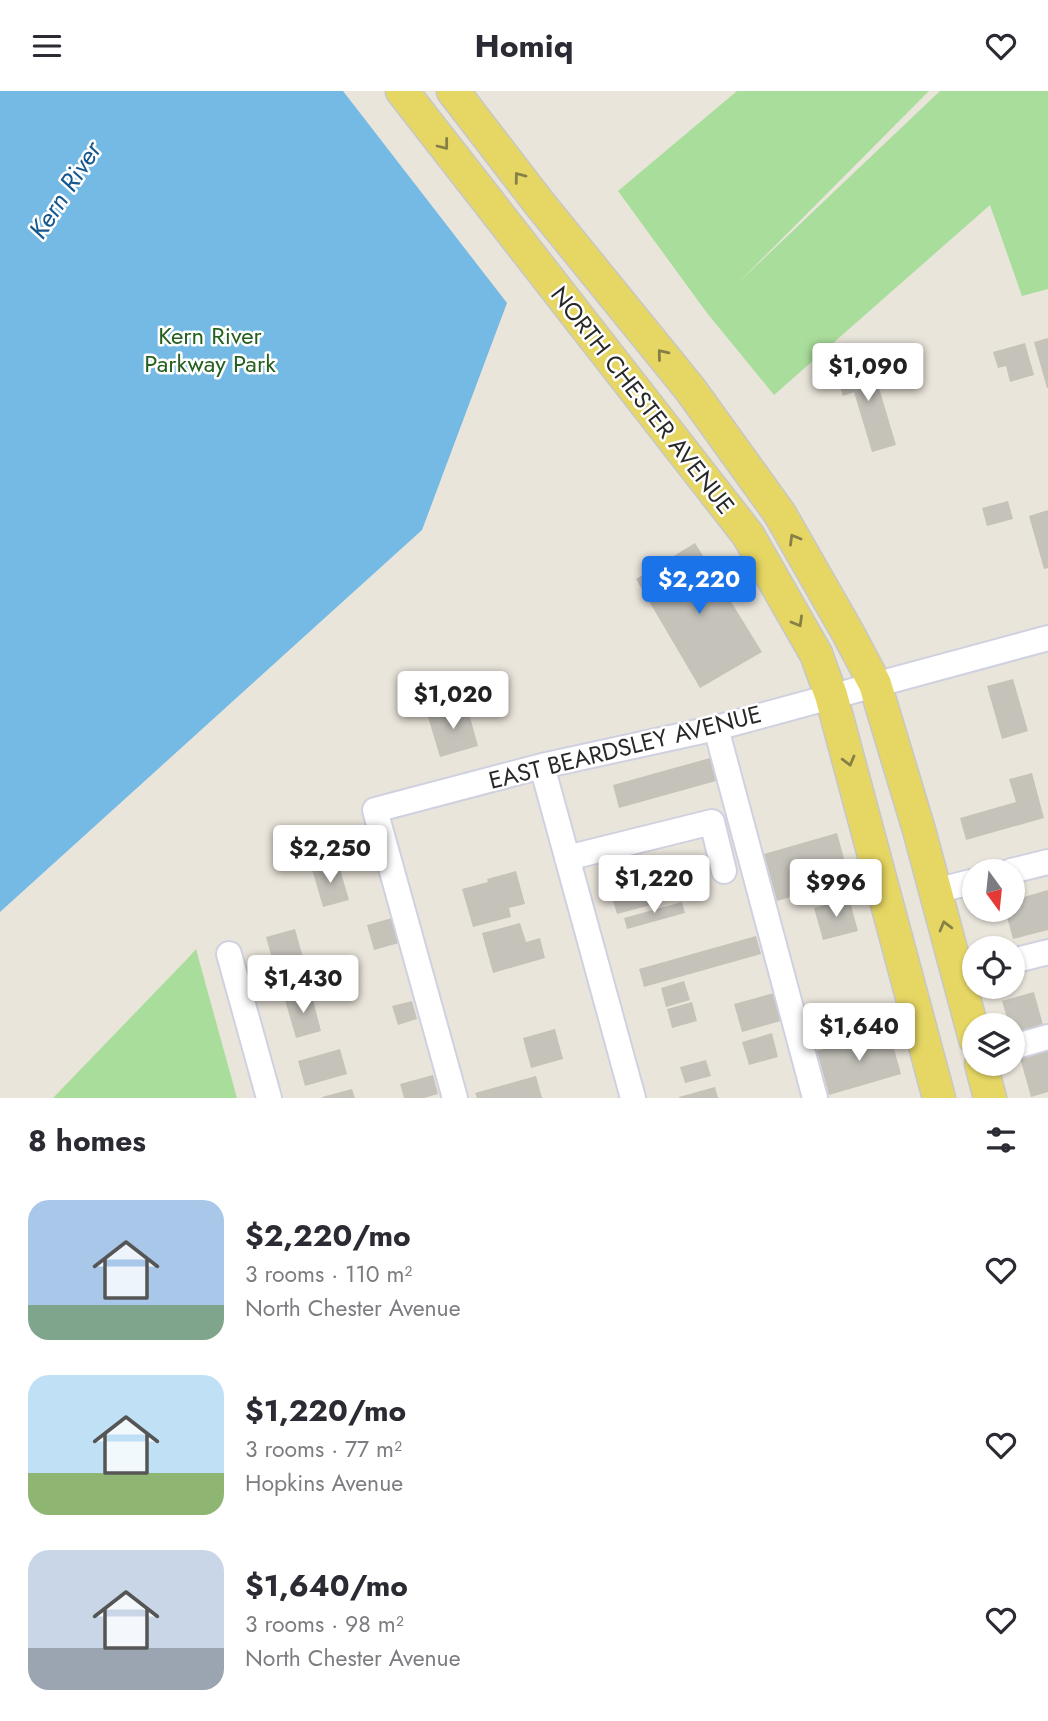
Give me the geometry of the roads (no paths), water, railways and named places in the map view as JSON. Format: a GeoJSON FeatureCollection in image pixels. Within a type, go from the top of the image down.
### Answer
{"type":"FeatureCollection","features":[{"type":"Feature","properties":{"kind":"main road","name":"NORTH CHESTER AVENUE"},"geometry":{"type":"LineString","coordinates":[[402,91],[748,535],[816,654],[831,695],[939,1098]]}},
{"type":"Feature","properties":{"kind":"main road","name":"NORTH CHESTER AVENUE"},"geometry":{"type":"LineString","coordinates":[[453,91],[539,203],[690,389],[780,514],[875,684],[935,891],[962,962]]}},
{"type":"Feature","properties":{"kind":"main road"},"geometry":{"type":"LineString","coordinates":[[984,1076],[990,1098]]}},
{"type":"Feature","properties":{"kind":"street","name":"EAST BEARDSLEY AVENUE"},"geometry":{"type":"LineString","coordinates":[[454,1098],[375,810],[542,766],[716,728],[1048,638]]}},
{"type":"Feature","properties":{"kind":"street"},"geometry":{"type":"LineString","coordinates":[[716,728],[815,1098]]}},
{"type":"Feature","properties":{"kind":"street"},"geometry":{"type":"LineString","coordinates":[[542,766],[633,1098]]}},
{"type":"Feature","properties":{"kind":"street"},"geometry":{"type":"LineString","coordinates":[[567,858],[712,822],[724,871]]}},
{"type":"Feature","properties":{"kind":"street"},"geometry":{"type":"LineString","coordinates":[[1026,868],[1048,862]]}},
{"type":"Feature","properties":{"kind":"street"},"geometry":{"type":"LineString","coordinates":[[935,891],[962,884]]}},
{"type":"Feature","properties":{"kind":"street"},"geometry":{"type":"LineString","coordinates":[[1025,958],[1048,952]]}},
{"type":"Feature","properties":{"kind":"street"},"geometry":{"type":"LineString","coordinates":[[229,954],[269,1098]]}},
{"type":"Feature","properties":{"kind":"street"},"geometry":{"type":"LineString","coordinates":[[1025,1044],[1048,1037]]}},
{"type":"Feature","properties":{"kind":"water","name":"Kern River Parkway Park"},"geometry":{"type":"Polygon","coordinates":[[[0,91],[343,91],[507,303],[422,530],[0,912],[0,91]]]}},
{"type":"Feature","properties":{"kind":"water label","name":"Kern River"},"geometry":{"type":"Point","coordinates":[65,190]}}]}
